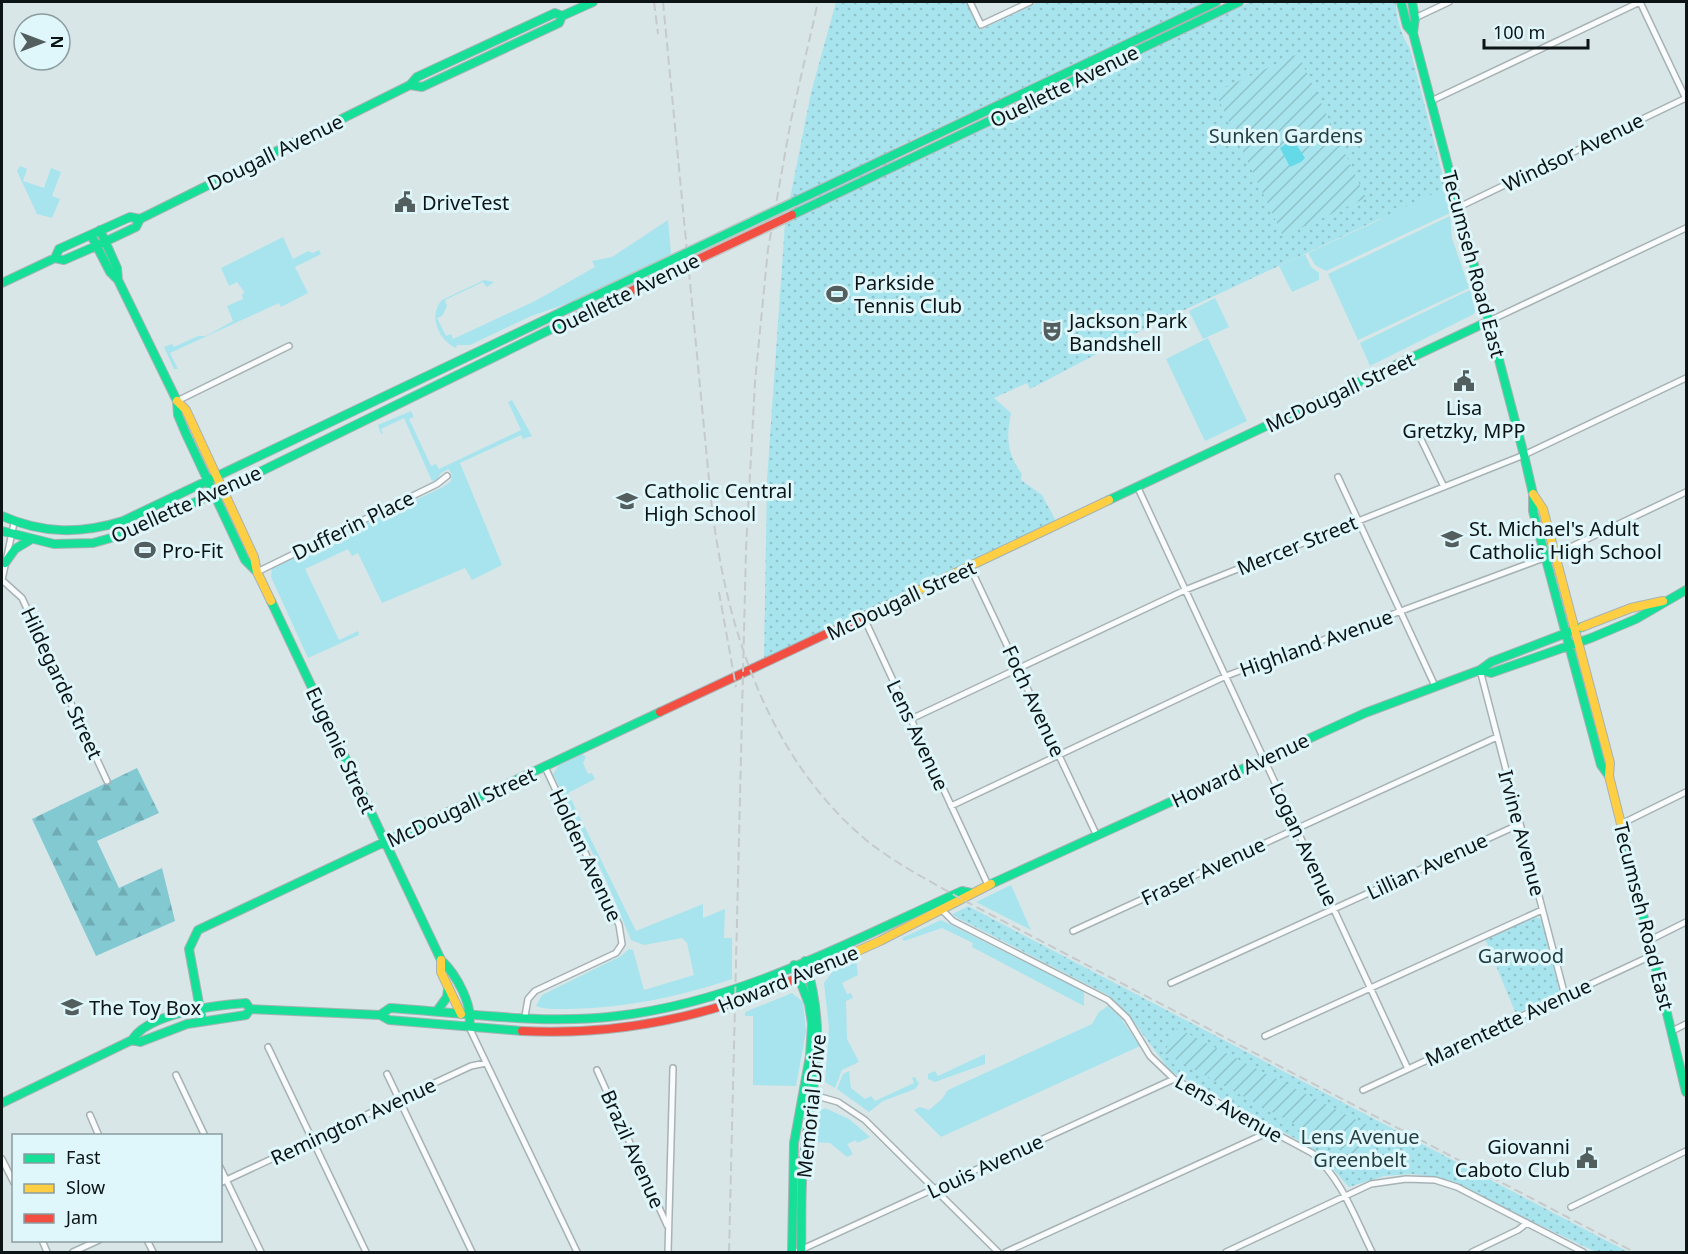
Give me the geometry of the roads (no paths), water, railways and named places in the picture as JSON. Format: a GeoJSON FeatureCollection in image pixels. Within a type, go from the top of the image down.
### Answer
{"type":"FeatureCollection","features":[{"type":"Feature","properties":{"kind":"main road","name":"Dougall Avenue"},"geometry":{"type":"LineString","coordinates":[[2,283],[55,258],[64,260],[136,227],[140,219],[410,85],[417,77],[555,13],[562,16],[593,2]]}},
{"type":"Feature","properties":{"kind":"main road","name":"Ouellette Avenue"},"geometry":{"type":"LineString","coordinates":[[2,516],[37,530],[58,532],[102,528],[129,519],[1216,2]]}},
{"type":"Feature","properties":{"kind":"main road","name":"Ouellette Avenue"},"geometry":{"type":"LineString","coordinates":[[2,531],[11,536],[30,540],[73,544],[118,536],[223,490],[580,315],[1239,2]]}},
{"type":"Feature","properties":{"kind":"main road","name":"Tecumseh Road East"},"geometry":{"type":"LineString","coordinates":[[1401,2],[1407,26],[1413,33],[1524,455],[1533,494],[1533,511],[1600,765],[1609,776]]}},
{"type":"Feature","properties":{"kind":"main road","name":"Tecumseh Road East"},"geometry":{"type":"LineString","coordinates":[[1412,2],[1416,18],[1413,33]]}},
{"type":"Feature","properties":{"kind":"main road","name":"Dougall Avenue"},"geometry":{"type":"LineString","coordinates":[[55,258],[58,249],[130,217],[140,219]]}},
{"type":"Feature","properties":{"kind":"main road","name":"Eugenie Street"},"geometry":{"type":"LineString","coordinates":[[100,231],[117,268],[118,280]]}},
{"type":"Feature","properties":{"kind":"main road","name":"Eugenie Street"},"geometry":{"type":"LineString","coordinates":[[91,235],[110,272],[118,280],[177,401],[186,435],[245,560],[257,572]]}},
{"type":"Feature","properties":{"kind":"main road","name":"McDougall Street"},"geometry":{"type":"LineString","coordinates":[[202,1020],[189,949],[191,939],[198,930],[864,618],[1489,321]]}},
{"type":"Feature","properties":{"kind":"main road","name":"Eugenie Street"},"geometry":{"type":"LineString","coordinates":[[177,401],[186,410],[254,557],[257,572],[441,960],[450,968],[472,1014]]}},
{"type":"Feature","properties":{"kind":"main road","name":"Tecumseh Road East"},"geometry":{"type":"LineString","coordinates":[[1533,494],[1543,509],[1610,763],[1609,776],[1686,1092]]}},
{"type":"Feature","properties":{"kind":"main road"},"geometry":{"type":"LineString","coordinates":[[5,563],[15,549],[30,540]]}},
{"type":"Feature","properties":{"kind":"main road","name":"Howard Avenue"},"geometry":{"type":"LineString","coordinates":[[250,1009],[380,1015],[389,1020],[547,1031],[619,1029],[719,1009],[800,979],[963,900],[971,893],[1365,713],[1480,670],[1491,662],[1631,608],[1663,601],[1686,592]]}},
{"type":"Feature","properties":{"kind":"main road","name":"Howard Avenue"},"geometry":{"type":"LineString","coordinates":[[1480,670],[1491,673],[1578,643],[1636,619],[1663,601]]}},
{"type":"Feature","properties":{"kind":"main road","name":"Howard Avenue"},"geometry":{"type":"LineString","coordinates":[[380,1015],[390,1008],[581,1019],[664,1009],[717,996],[805,961],[962,891],[971,893]]}},
{"type":"Feature","properties":{"kind":"main road","name":"Eugenie Street"},"geometry":{"type":"LineString","coordinates":[[441,960],[441,972],[460,1013],[469,1026]]}},
{"type":"Feature","properties":{"kind":"main road","name":"Memorial Drive"},"geometry":{"type":"LineString","coordinates":[[797,1252],[804,1159],[820,1047],[820,1028],[810,974],[805,961]]}},
{"type":"Feature","properties":{"kind":"main road","name":"Memorial Drive"},"geometry":{"type":"LineString","coordinates":[[794,965],[809,1004],[812,1024],[810,1056],[794,1143],[797,1252]]}},
{"type":"Feature","properties":{"kind":"main road"},"geometry":{"type":"LineString","coordinates":[[437,1011],[447,997],[448,987]]}},
{"type":"Feature","properties":{"kind":"main road","name":"Howard Avenue"},"geometry":{"type":"LineString","coordinates":[[2,1103],[132,1040],[138,1030],[200,1007],[246,1003],[250,1009]]}},
{"type":"Feature","properties":{"kind":"main road","name":"Howard Avenue"},"geometry":{"type":"LineString","coordinates":[[132,1040],[140,1042],[202,1020],[246,1015],[250,1009]]}},
{"type":"Feature","properties":{"kind":"main road"},"geometry":{"type":"LineString","coordinates":[[469,1026],[472,1014]]}},
{"type":"Feature","properties":{"kind":"street"},"geometry":{"type":"LineString","coordinates":[[970,2],[981,25],[1030,2]]}},
{"type":"Feature","properties":{"kind":"street"},"geometry":{"type":"LineString","coordinates":[[1416,18],[1449,2]]}},
{"type":"Feature","properties":{"kind":"street"},"geometry":{"type":"LineString","coordinates":[[1431,101],[1640,2],[1686,98]]}},
{"type":"Feature","properties":{"kind":"street","name":"Windsor Avenue"},"geometry":{"type":"LineString","coordinates":[[1459,207],[1686,98]]}},
{"type":"Feature","properties":{"kind":"street","name":"McDougall Street"},"geometry":{"type":"LineString","coordinates":[[1489,321],[1686,228]]}},
{"type":"Feature","properties":{"kind":"street"},"geometry":{"type":"LineString","coordinates":[[177,401],[289,346]]}},
{"type":"Feature","properties":{"kind":"street","name":"Mercer Street"},"geometry":{"type":"LineString","coordinates":[[911,719],[1185,590],[1524,455],[1686,378]]}},
{"type":"Feature","properties":{"kind":"street"},"geometry":{"type":"LineString","coordinates":[[1417,431],[1443,487]]}},
{"type":"Feature","properties":{"kind":"street","name":"Dufferin Place"},"geometry":{"type":"LineString","coordinates":[[257,572],[437,484],[447,476]]}},
{"type":"Feature","properties":{"kind":"street"},"geometry":{"type":"LineString","coordinates":[[1338,477],[1434,686]]}},
{"type":"Feature","properties":{"kind":"street","name":"Logan Avenue"},"geometry":{"type":"LineString","coordinates":[[1138,488],[1408,1069]]}},
{"type":"Feature","properties":{"kind":"street","name":"Highland Avenue"},"geometry":{"type":"LineString","coordinates":[[951,806],[1226,676],[1555,554],[1686,492]]}},
{"type":"Feature","properties":{"kind":"street","name":"Hildegarde Street"},"geometry":{"type":"LineString","coordinates":[[15,523],[2,580],[22,598],[107,781]]}},
{"type":"Feature","properties":{"kind":"street","name":"Foch Avenue"},"geometry":{"type":"LineString","coordinates":[[970,567],[1097,836]]}},
{"type":"Feature","properties":{"kind":"street","name":"Lens Avenue"},"geometry":{"type":"LineString","coordinates":[[864,618],[988,885]]}},
{"type":"Feature","properties":{"kind":"street","name":"Irvine Avenue"},"geometry":{"type":"LineString","coordinates":[[1480,670],[1565,996]]}},
{"type":"Feature","properties":{"kind":"street","name":"Fraser Avenue"},"geometry":{"type":"LineString","coordinates":[[1073,931],[1497,737]]}},
{"type":"Feature","properties":{"kind":"street","name":"Holden Avenue"},"geometry":{"type":"LineString","coordinates":[[525,1016],[528,999],[535,991],[616,953],[622,944],[619,925],[545,767]]}},
{"type":"Feature","properties":{"kind":"street"},"geometry":{"type":"LineString","coordinates":[[1621,824],[1686,792]]}},
{"type":"Feature","properties":{"kind":"street","name":"Lillian Avenue"},"geometry":{"type":"LineString","coordinates":[[1171,983],[1520,824]]}},
{"type":"Feature","properties":{"kind":"street","name":"Lens Avenue"},"geometry":{"type":"LineString","coordinates":[[942,910],[953,921],[1108,1000],[1127,1018],[1150,1056],[1174,1079],[1312,1153],[1333,1175],[1372,1252]]}},
{"type":"Feature","properties":{"kind":"street"},"geometry":{"type":"LineString","coordinates":[[1265,1036],[1542,910]]}},
{"type":"Feature","properties":{"kind":"street"},"geometry":{"type":"LineString","coordinates":[[1650,940],[1686,922]]}},
{"type":"Feature","properties":{"kind":"street","name":"Marentette Avenue"},"geometry":{"type":"LineString","coordinates":[[1363,1090],[1653,955]]}},
{"type":"Feature","properties":{"kind":"street"},"geometry":{"type":"LineString","coordinates":[[1672,1030],[1686,1024]]}},
{"type":"Feature","properties":{"kind":"street","name":"Eugenie Street"},"geometry":{"type":"LineString","coordinates":[[469,1026],[578,1252]]}},
{"type":"Feature","properties":{"kind":"street"},"geometry":{"type":"LineString","coordinates":[[268,1047],[366,1252]]}},
{"type":"Feature","properties":{"kind":"street","name":"Remington Avenue"},"geometry":{"type":"LineString","coordinates":[[222,1182],[471,1066],[486,1063]]}},
{"type":"Feature","properties":{"kind":"street"},"geometry":{"type":"LineString","coordinates":[[668,1252],[674,1068]]}},
{"type":"Feature","properties":{"kind":"street","name":"Brazil Avenue"},"geometry":{"type":"LineString","coordinates":[[597,1070],[669,1228]]}},
{"type":"Feature","properties":{"kind":"street"},"geometry":{"type":"LineString","coordinates":[[387,1074],[472,1252]]}},
{"type":"Feature","properties":{"kind":"street"},"geometry":{"type":"LineString","coordinates":[[177,1075],[204,1134]]}},
{"type":"Feature","properties":{"kind":"street","name":"Louis Avenue"},"geometry":{"type":"LineString","coordinates":[[797,1252],[1174,1079]]}},
{"type":"Feature","properties":{"kind":"street"},"geometry":{"type":"LineString","coordinates":[[803,1092],[838,1102],[859,1115],[998,1252]]}},
{"type":"Feature","properties":{"kind":"street"},"geometry":{"type":"LineString","coordinates":[[90,1115],[98,1134]]}},
{"type":"Feature","properties":{"kind":"street"},"geometry":{"type":"LineString","coordinates":[[1006,1252],[1270,1131]]}},
{"type":"Feature","properties":{"kind":"street"},"geometry":{"type":"LineString","coordinates":[[1571,1207],[1686,1151]]}},
{"type":"Feature","properties":{"kind":"street"},"geometry":{"type":"LineString","coordinates":[[2,1158],[12,1179]]}},
{"type":"Feature","properties":{"kind":"street"},"geometry":{"type":"LineString","coordinates":[[222,1171],[261,1252]]}},
{"type":"Feature","properties":{"kind":"street"},"geometry":{"type":"LineString","coordinates":[[1226,1252],[1371,1184],[1406,1179],[1435,1180],[1457,1187],[1583,1252]]}},
{"type":"Feature","properties":{"kind":"street"},"geometry":{"type":"LineString","coordinates":[[1472,1252],[1527,1223]]}},
{"type":"Feature","properties":{"kind":"street"},"geometry":{"type":"LineString","coordinates":[[73,1252],[95,1242]]}},
{"type":"Feature","properties":{"kind":"railway"},"geometry":{"type":"LineString","coordinates":[[654,2],[658,34]]}},
{"type":"Feature","properties":{"kind":"railway"},"geometry":{"type":"LineString","coordinates":[[663,2],[716,539],[738,635],[775,725],[800,767],[831,806],[866,840],[913,872],[1634,1252]]}},
{"type":"Feature","properties":{"kind":"railway"},"geometry":{"type":"LineString","coordinates":[[729,1252],[746,549],[755,382],[768,249],[791,120],[818,2]]}},
{"type":"Feature","properties":{"kind":"railway"},"geometry":{"type":"LineString","coordinates":[[719,592],[736,687]]}},
{"type":"Feature","properties":{"kind":"place","name":"DriveTest"},"geometry":{"type":"Point","coordinates":[405,202]}},
{"type":"Feature","properties":{"kind":"place","name":"Parkside Tennis Club"},"geometry":{"type":"Point","coordinates":[837,294]}},
{"type":"Feature","properties":{"kind":"place","name":"Jackson Park Bandshell"},"geometry":{"type":"Point","coordinates":[1052,331]}},
{"type":"Feature","properties":{"kind":"place","name":"Lisa Gretzky, MPP"},"geometry":{"type":"Point","coordinates":[1464,381]}},
{"type":"Feature","properties":{"kind":"place","name":"Catholic Central High School"},"geometry":{"type":"Point","coordinates":[627,501]}},
{"type":"Feature","properties":{"kind":"place","name":"St. Michael's Adult Catholic High School"},"geometry":{"type":"Point","coordinates":[1452,539]}},
{"type":"Feature","properties":{"kind":"place","name":"Pro-Fit"},"geometry":{"type":"Point","coordinates":[145,550]}},
{"type":"Feature","properties":{"kind":"place","name":"The Toy Box"},"geometry":{"type":"Point","coordinates":[72,1007]}},
{"type":"Feature","properties":{"kind":"place","name":"Giovanni Caboto Club"},"geometry":{"type":"Point","coordinates":[1587,1158]}},
{"type":"Feature","properties":{"kind":"park label","name":"Sunken Gardens"},"geometry":{"type":"Point","coordinates":[1286,135]}},
{"type":"Feature","properties":{"kind":"park label","name":"Garwood"},"geometry":{"type":"Point","coordinates":[1521,955]}},
{"type":"Feature","properties":{"kind":"park label","name":"Lens Avenue Greenbelt"},"geometry":{"type":"Point","coordinates":[1360,1148]}}]}
